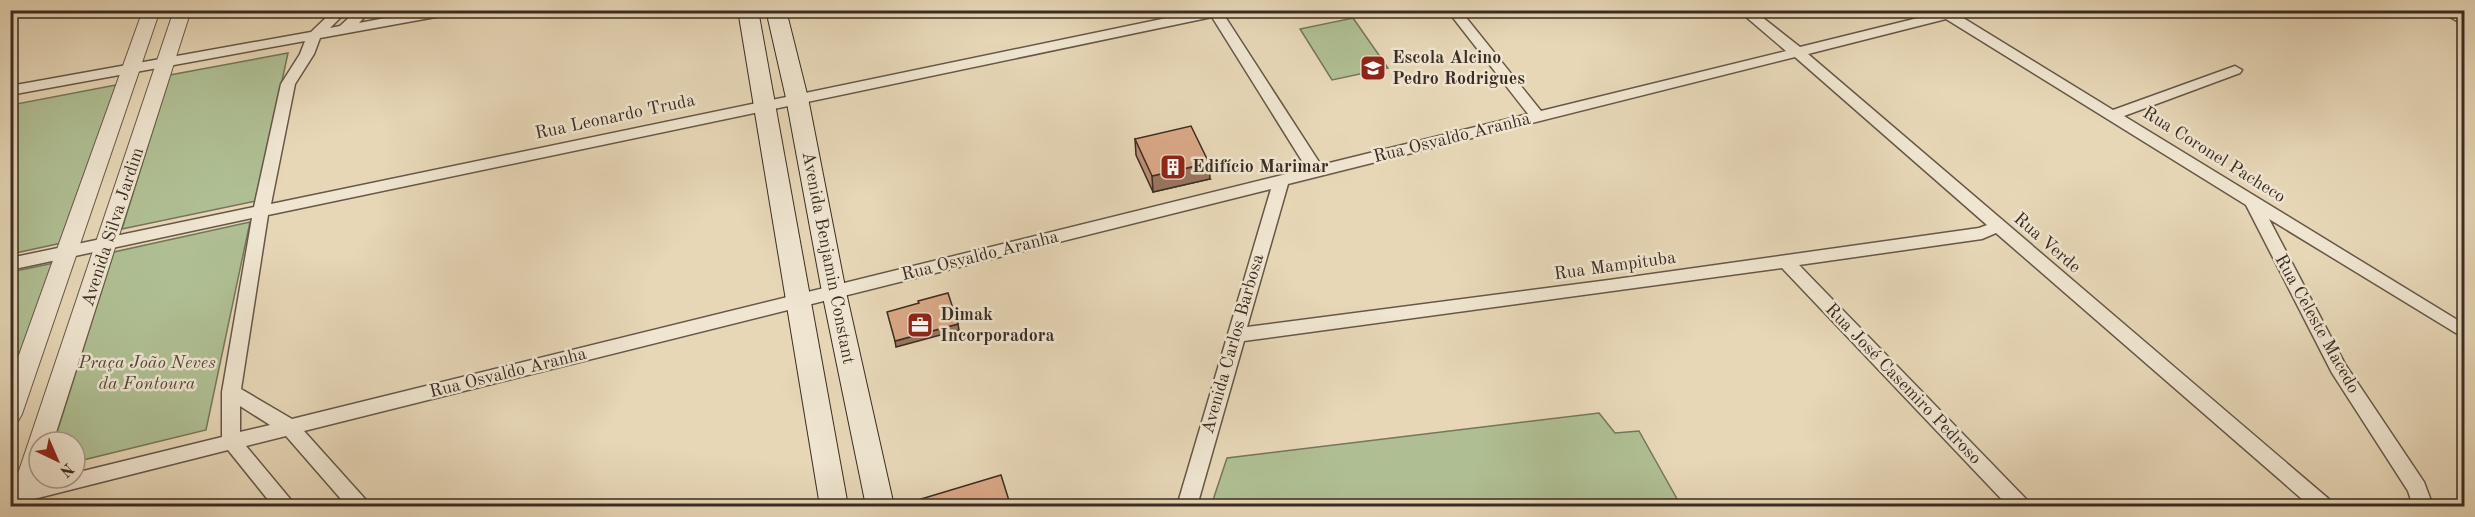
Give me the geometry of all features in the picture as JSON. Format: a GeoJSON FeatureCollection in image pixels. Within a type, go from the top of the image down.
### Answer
{"type":"FeatureCollection","features":[{"type":"Feature","properties":{"kind":"main road","name":"Avenida Benjamin Constant"},"geometry":{"type":"LineString","coordinates":[[748,10],[834,507]]}},
{"type":"Feature","properties":{"kind":"main road","name":"Avenida Benjamin Constant"},"geometry":{"type":"LineString","coordinates":[[776,10],[797,98],[834,292],[880,507]]}},
{"type":"Feature","properties":{"kind":"street","name":"Avenida Silva Jardim"},"geometry":{"type":"LineString","coordinates":[[10,414],[152,10]]}},
{"type":"Feature","properties":{"kind":"street","name":"Avenida Silva Jardim"},"geometry":{"type":"LineString","coordinates":[[45,430],[168,63],[183,10]]}},
{"type":"Feature","properties":{"kind":"street"},"geometry":{"type":"LineString","coordinates":[[284,507],[231,441],[231,392],[261,212],[288,84],[307,54],[314,36],[342,10]]}},
{"type":"Feature","properties":{"kind":"street"},"geometry":{"type":"LineString","coordinates":[[307,54],[343,30],[365,10]]}},
{"type":"Feature","properties":{"kind":"street"},"geometry":{"type":"LineString","coordinates":[[10,91],[452,10]]}},
{"type":"Feature","properties":{"kind":"street"},"geometry":{"type":"LineString","coordinates":[[1453,10],[1538,117]]}},
{"type":"Feature","properties":{"kind":"street","name":"Rua Verde"},"geometry":{"type":"LineString","coordinates":[[1744,10],[1797,52],[2323,507]]}},
{"type":"Feature","properties":{"kind":"street","name":"Rua Osvaldo Aranha"},"geometry":{"type":"LineString","coordinates":[[18,499],[231,441],[1538,117],[1946,13],[1967,10]]}},
{"type":"Feature","properties":{"kind":"street"},"geometry":{"type":"LineString","coordinates":[[2444,10],[2464,21]]}},
{"type":"Feature","properties":{"kind":"street"},"geometry":{"type":"LineString","coordinates":[[1219,11],[1317,172]]}},
{"type":"Feature","properties":{"kind":"street","name":"Rua Leonardo Truda"},"geometry":{"type":"LineString","coordinates":[[10,264],[1219,11]]}},
{"type":"Feature","properties":{"kind":"street","name":"Rua Coronel Pacheco"},"geometry":{"type":"LineString","coordinates":[[1946,13],[2464,332]]}},
{"type":"Feature","properties":{"kind":"street"},"geometry":{"type":"LineString","coordinates":[[2113,115],[2235,70]]}},
{"type":"Feature","properties":{"kind":"street","name":"Avenida Carlos Barbosa"},"geometry":{"type":"LineString","coordinates":[[1187,507],[1281,181]]}},
{"type":"Feature","properties":{"kind":"street","name":"Rua Celeste Macedo"},"geometry":{"type":"LineString","coordinates":[[2252,201],[2338,369],[2417,489],[2423,507]]}},
{"type":"Feature","properties":{"kind":"street","name":"Rua Mampituba"},"geometry":{"type":"LineString","coordinates":[[1236,335],[1786,262],[1982,233],[1998,226]]}},
{"type":"Feature","properties":{"kind":"street","name":"Rua José Casemiro Pedroso"},"geometry":{"type":"LineString","coordinates":[[1786,262],[2020,507]]}},
{"type":"Feature","properties":{"kind":"street"},"geometry":{"type":"LineString","coordinates":[[231,392],[289,427],[358,507]]}},
{"type":"Feature","properties":{"kind":"street"},"geometry":{"type":"LineString","coordinates":[[18,499],[27,477]]}},
{"type":"Feature","properties":{"kind":"green space"},"geometry":{"type":"Polygon","coordinates":[[[1353,18],[1388,68],[1332,80],[1300,29],[1353,18]]]}},
{"type":"Feature","properties":{"kind":"green space"},"geometry":{"type":"Polygon","coordinates":[[[288,53],[256,201],[122,229],[170,75],[288,53]]]}},
{"type":"Feature","properties":{"kind":"green space"},"geometry":{"type":"Polygon","coordinates":[[[121,84],[66,242],[11,254],[11,105],[121,84]]]}},
{"type":"Feature","properties":{"kind":"green space","name":"Praça João Neves da Fontoura"},"geometry":{"type":"Polygon","coordinates":[[[250,222],[206,430],[87,459],[87,430],[58,430],[114,252],[250,222]]]}},
{"type":"Feature","properties":{"kind":"green space","name":"Praça João Neves da Fontoura"},"geometry":{"type":"Polygon","coordinates":[[[54,263],[11,381],[11,272],[54,263]]]}},
{"type":"Feature","properties":{"kind":"green space"},"geometry":{"type":"Polygon","coordinates":[[[1599,413],[1615,433],[1639,431],[1681,506],[1211,506],[1227,458],[1599,413]]]}},
{"type":"Feature","properties":{"kind":"building"},"geometry":{"type":"Polygon","coordinates":[[[1191,126],[1209,163],[1152,176],[1135,139],[1191,126]]]}},
{"type":"Feature","properties":{"kind":"building","name":"Dimak Incorporadora"},"geometry":{"type":"Polygon","coordinates":[[[948,293],[958,324],[895,341],[887,312],[948,293]]]}},
{"type":"Feature","properties":{"kind":"building"},"geometry":{"type":"Polygon","coordinates":[[[1001,475],[1011,507],[923,507],[921,499],[1001,475]]]}},
{"type":"Feature","properties":{"kind":"place","name":"Escola Alcino Pedro Rodrigues"},"geometry":{"type":"Point","coordinates":[1373,68]}},
{"type":"Feature","properties":{"kind":"place","name":"Edifício Marimar"},"geometry":{"type":"Point","coordinates":[1173,167]}},
{"type":"Feature","properties":{"kind":"place","name":"Dimak Incorporadora"},"geometry":{"type":"Point","coordinates":[920,325]}}]}
